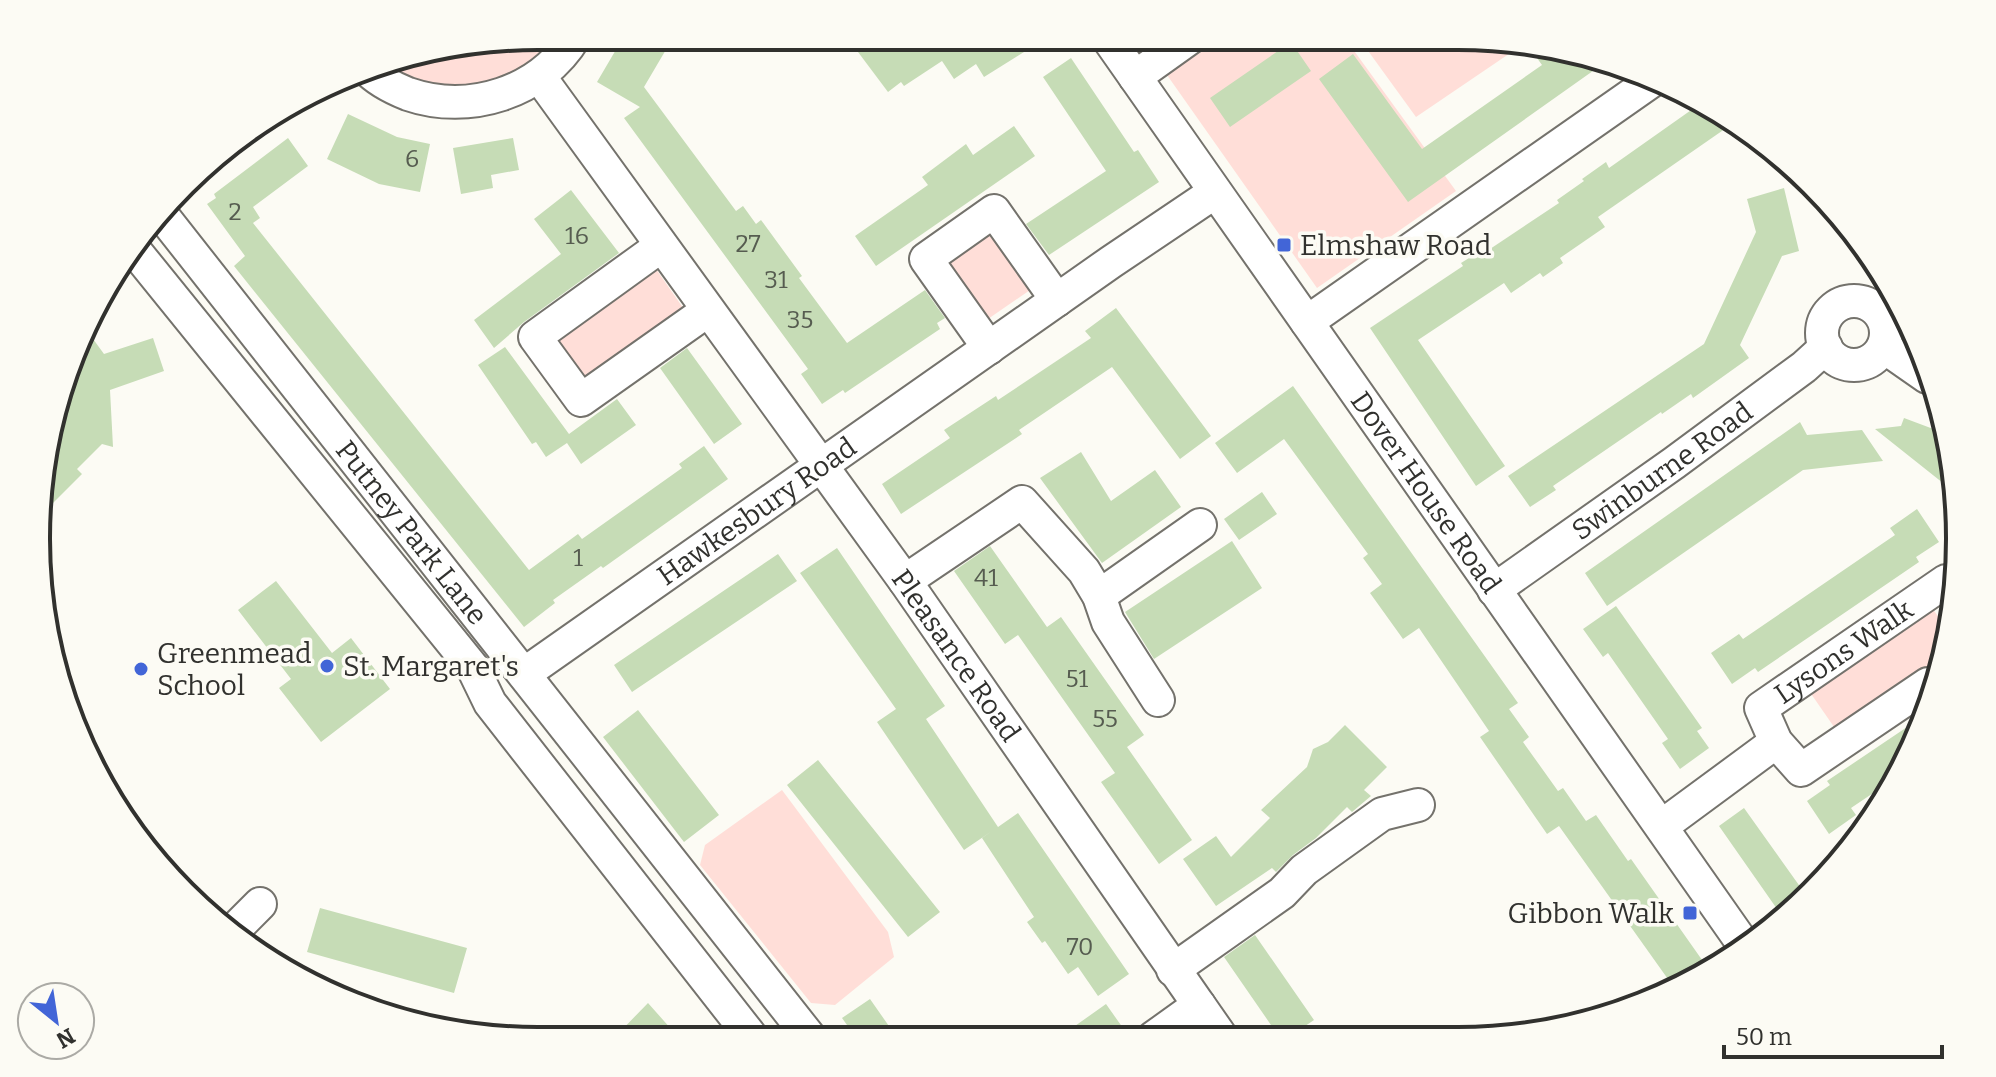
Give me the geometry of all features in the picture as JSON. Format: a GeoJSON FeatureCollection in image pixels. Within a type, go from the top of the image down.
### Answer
{"type":"FeatureCollection","features":[{"type":"Feature","properties":{"kind":"street"},"geometry":{"type":"LineString","coordinates":[[378,77],[395,89],[425,99],[451,103],[480,101],[511,92],[539,76],[566,50]]}},
{"type":"Feature","properties":{"kind":"street","name":"Dover House Road"},"geometry":{"type":"LineString","coordinates":[[1116,50],[1739,938]]}},
{"type":"Feature","properties":{"kind":"street"},"geometry":{"type":"LineString","coordinates":[[1135,77],[1173,50]]}},
{"type":"Feature","properties":{"kind":"street","name":"Pleasance Road"},"geometry":{"type":"LineString","coordinates":[[539,76],[905,581],[1214,1027]]}},
{"type":"Feature","properties":{"kind":"street"},"geometry":{"type":"LineString","coordinates":[[1307,322],[1643,87]]}},
{"type":"Feature","properties":{"kind":"street","name":"Hawkesbury Road"},"geometry":{"type":"LineString","coordinates":[[524,674],[1215,192]]}},
{"type":"Feature","properties":{"kind":"street"},"geometry":{"type":"LineString","coordinates":[[989,348],[926,259],[994,211],[1057,300]]}},
{"type":"Feature","properties":{"kind":"street","name":"Putney Park Lane"},"geometry":{"type":"LineString","coordinates":[[167,221],[802,1027]]}},
{"type":"Feature","properties":{"kind":"street"},"geometry":{"type":"LineString","coordinates":[[661,246],[535,337],[581,400],[707,311]]}},
{"type":"Feature","properties":{"kind":"street","name":"Putney Park Lane"},"geometry":{"type":"LineString","coordinates":[[140,256],[473,668],[490,703],[744,1027]]}},
{"type":"Feature","properties":{"kind":"street"},"geometry":{"type":"LineString","coordinates":[[1853,301],[1873,308],[1885,325],[1884,347],[1869,361],[1859,365],[1839,361],[1826,347],[1823,336],[1827,316],[1843,303],[1853,301]]}},
{"type":"Feature","properties":{"kind":"street","name":"Swinburne Road"},"geometry":{"type":"LineString","coordinates":[[1494,590],[1674,463],[1804,367],[1826,347]]}},
{"type":"Feature","properties":{"kind":"street"},"geometry":{"type":"LineString","coordinates":[[1884,347],[1915,369]]}},
{"type":"Feature","properties":{"kind":"street"},"geometry":{"type":"LineString","coordinates":[[905,581],[1022,502],[1084,571],[1099,596],[1108,622],[1158,700]]}},
{"type":"Feature","properties":{"kind":"street"},"geometry":{"type":"LineString","coordinates":[[1099,596],[1200,525]]}},
{"type":"Feature","properties":{"kind":"street","name":"Lysons Walk"},"geometry":{"type":"LineString","coordinates":[[1922,688],[1801,770],[1776,742],[1761,708],[1944,582]]}},
{"type":"Feature","properties":{"kind":"street","name":"Lysons Walk"},"geometry":{"type":"LineString","coordinates":[[1662,826],[1776,742]]}},
{"type":"Feature","properties":{"kind":"street"},"geometry":{"type":"LineString","coordinates":[[1173,970],[1282,893],[1304,870],[1382,814],[1418,805]]}},
{"type":"Feature","properties":{"kind":"street"},"geometry":{"type":"LineString","coordinates":[[239,925],[260,904]]}},
{"type":"Feature","properties":{"kind":"street"},"geometry":{"type":"LineString","coordinates":[[1168,1027],[1199,1005]]}},
{"type":"Feature","properties":{"kind":"shaded area"},"geometry":{"type":"Polygon","coordinates":[[[542,50],[516,75],[475,88],[415,82],[398,71],[475,54],[542,50]]]}},
{"type":"Feature","properties":{"kind":"shaded area"},"geometry":{"type":"Polygon","coordinates":[[[1204,50],[1353,50],[1456,191],[1317,288],[1167,75],[1204,50]]]}},
{"type":"Feature","properties":{"kind":"shaded area"},"geometry":{"type":"Polygon","coordinates":[[[1367,50],[1510,53],[1416,117],[1367,50]]]}},
{"type":"Feature","properties":{"kind":"shaded area"},"geometry":{"type":"Polygon","coordinates":[[[988,231],[1033,288],[988,319],[945,261],[988,231]]]}},
{"type":"Feature","properties":{"kind":"shaded area"},"geometry":{"type":"Polygon","coordinates":[[[656,269],[688,315],[590,386],[555,339],[656,269]]]}},
{"type":"Feature","properties":{"kind":"shaded area"},"geometry":{"type":"Polygon","coordinates":[[[1930,605],[1939,618],[1925,679],[1841,737],[1807,688],[1930,605]]]}},
{"type":"Feature","properties":{"kind":"shaded area"},"geometry":{"type":"Polygon","coordinates":[[[782,790],[888,932],[894,957],[835,1005],[811,1003],[700,865],[705,845],[782,790]]]}},
{"type":"Feature","properties":{"kind":"building"},"geometry":{"type":"Polygon","coordinates":[[[616,50],[666,50],[644,87],[736,211],[743,206],[756,224],[761,220],[847,343],[925,290],[945,318],[937,323],[940,329],[845,393],[843,390],[822,404],[801,374],[808,369],[624,118],[640,107],[597,82],[616,50]]]}},
{"type":"Feature","properties":{"kind":"building"},"geometry":{"type":"Polygon","coordinates":[[[856,50],[1027,50],[984,77],[976,64],[954,79],[942,61],[904,86],[901,82],[888,92],[856,50]]]}},
{"type":"Feature","properties":{"kind":"building"},"geometry":{"type":"Polygon","coordinates":[[[1279,50],[1297,50],[1311,71],[1230,127],[1210,98],[1279,50]]]}},
{"type":"Feature","properties":{"kind":"building"},"geometry":{"type":"Polygon","coordinates":[[[1353,54],[1422,149],[1542,65],[1537,58],[1594,70],[1408,202],[1319,79],[1353,54]]]}},
{"type":"Feature","properties":{"kind":"building"},"geometry":{"type":"Polygon","coordinates":[[[1071,58],[1134,152],[1138,150],[1159,182],[1049,255],[1026,224],[1106,171],[1043,77],[1071,58]]]}},
{"type":"Feature","properties":{"kind":"building"},"geometry":{"type":"Polygon","coordinates":[[[1692,110],[1725,129],[1598,217],[1605,227],[1560,258],[1563,263],[1543,277],[1540,273],[1511,293],[1504,283],[1418,340],[1505,466],[1476,486],[1370,328],[1463,266],[1461,263],[1482,250],[1484,253],[1559,203],[1557,200],[1606,162],[1609,168],[1692,110]]]}},
{"type":"Feature","properties":{"kind":"building"},"geometry":{"type":"Polygon","coordinates":[[[348,114],[397,137],[430,144],[420,192],[379,184],[327,159],[348,114]]]}},
{"type":"Feature","properties":{"kind":"building"},"geometry":{"type":"Polygon","coordinates":[[[1014,126],[1035,156],[876,266],[855,236],[928,185],[922,177],[966,144],[973,155],[1014,126]]]}},
{"type":"Feature","properties":{"kind":"building"},"geometry":{"type":"Polygon","coordinates":[[[288,138],[308,166],[253,207],[260,218],[253,223],[529,570],[578,534],[582,539],[682,468],[679,464],[704,446],[728,479],[553,600],[555,603],[524,627],[234,266],[245,256],[207,204],[216,198],[214,194],[288,138]]]}},
{"type":"Feature","properties":{"kind":"building"},"geometry":{"type":"Polygon","coordinates":[[[513,138],[519,170],[491,175],[493,188],[461,194],[453,148],[513,138]]]}},
{"type":"Feature","properties":{"kind":"building"},"geometry":{"type":"Polygon","coordinates":[[[1784,188],[1799,251],[1782,256],[1740,345],[1749,358],[1693,398],[1691,394],[1661,412],[1553,486],[1556,490],[1530,507],[1508,476],[1704,344],[1756,232],[1747,199],[1784,188]]]}},
{"type":"Feature","properties":{"kind":"building"},"geometry":{"type":"Polygon","coordinates":[[[571,190],[619,253],[524,322],[494,348],[474,320],[561,254],[534,219],[571,190]]]}},
{"type":"Feature","properties":{"kind":"building"},"geometry":{"type":"Polygon","coordinates":[[[1116,308],[1211,436],[1180,459],[1112,367],[1019,430],[1022,434],[901,514],[882,484],[950,438],[944,430],[996,396],[998,400],[1091,338],[1085,331],[1116,308]]]}},
{"type":"Feature","properties":{"kind":"building"},"geometry":{"type":"Polygon","coordinates":[[[153,338],[164,371],[110,390],[113,447],[102,444],[77,469],[82,474],[51,505],[59,443],[76,381],[93,339],[104,354],[153,338]]]}},
{"type":"Feature","properties":{"kind":"building"},"geometry":{"type":"Polygon","coordinates":[[[505,347],[569,434],[617,399],[636,425],[581,464],[567,443],[546,457],[536,442],[532,444],[478,365],[505,347]]]}},
{"type":"Feature","properties":{"kind":"building"},"geometry":{"type":"Polygon","coordinates":[[[687,348],[742,424],[714,444],[660,368],[687,348]]]}},
{"type":"Feature","properties":{"kind":"building"},"geometry":{"type":"Polygon","coordinates":[[[1293,386],[1518,703],[1509,709],[1529,737],[1523,742],[1558,791],[1563,788],[1586,821],[1596,815],[1703,961],[1668,979],[1559,826],[1547,834],[1480,737],[1489,731],[1419,628],[1403,639],[1370,593],[1382,584],[1363,558],[1368,554],[1284,439],[1237,473],[1215,443],[1293,386]]]}},
{"type":"Feature","properties":{"kind":"building"},"geometry":{"type":"Polygon","coordinates":[[[1904,418],[1933,429],[1943,483],[1875,429],[1901,426],[1904,418]]]}},
{"type":"Feature","properties":{"kind":"building"},"geometry":{"type":"Polygon","coordinates":[[[1800,422],[1807,435],[1862,430],[1883,461],[1803,470],[1607,606],[1585,573],[1800,422]]]}},
{"type":"Feature","properties":{"kind":"building"},"geometry":{"type":"Polygon","coordinates":[[[1081,452],[1111,501],[1155,470],[1181,507],[1102,563],[1040,478],[1081,452]]]}},
{"type":"Feature","properties":{"kind":"building"},"geometry":{"type":"Polygon","coordinates":[[[1262,492],[1277,514],[1239,540],[1224,519],[1262,492]]]}},
{"type":"Feature","properties":{"kind":"building"},"geometry":{"type":"Polygon","coordinates":[[[1917,509],[1939,542],[1916,557],[1919,562],[1758,672],[1755,668],[1732,684],[1711,653],[1739,634],[1743,639],[1895,535],[1890,528],[1917,509]]]}},
{"type":"Feature","properties":{"kind":"building"},"geometry":{"type":"Polygon","coordinates":[[[1232,541],[1262,588],[1154,659],[1125,612],[1232,541]]]}},
{"type":"Feature","properties":{"kind":"building"},"geometry":{"type":"Polygon","coordinates":[[[990,546],[1047,627],[1061,617],[1144,735],[1127,747],[1192,840],[1159,864],[1101,782],[1115,773],[1018,635],[1005,644],[954,571],[990,546]]]}},
{"type":"Feature","properties":{"kind":"building"},"geometry":{"type":"Polygon","coordinates":[[[837,548],[945,706],[926,719],[998,827],[1018,813],[1129,974],[1098,996],[1078,967],[1068,974],[1027,922],[1034,917],[982,838],[992,831],[964,850],[877,722],[896,709],[800,573],[837,548]]]}},
{"type":"Feature","properties":{"kind":"building"},"geometry":{"type":"Polygon","coordinates":[[[778,554],[797,581],[632,692],[614,665],[778,554]]]}},
{"type":"Feature","properties":{"kind":"building","name":"St. Margaret's"},"geometry":{"type":"Polygon","coordinates":[[[276,581],[332,653],[351,638],[390,689],[321,742],[279,688],[291,679],[238,610],[276,581]]]}},
{"type":"Feature","properties":{"kind":"building"},"geometry":{"type":"Polygon","coordinates":[[[1616,606],[1702,728],[1697,731],[1709,748],[1680,769],[1662,743],[1668,739],[1608,653],[1603,657],[1583,629],[1616,606]]]}},
{"type":"Feature","properties":{"kind":"building"},"geometry":{"type":"Polygon","coordinates":[[[638,710],[719,815],[684,842],[603,737],[638,710]]]}},
{"type":"Feature","properties":{"kind":"building"},"geometry":{"type":"Polygon","coordinates":[[[1345,725],[1387,767],[1364,790],[1371,796],[1352,812],[1347,807],[1276,872],[1272,868],[1216,906],[1183,859],[1216,836],[1231,857],[1270,818],[1261,810],[1307,767],[1313,749],[1328,742],[1345,725]]]}},
{"type":"Feature","properties":{"kind":"building"},"geometry":{"type":"Polygon","coordinates":[[[1909,726],[1876,791],[1851,808],[1856,815],[1829,834],[1807,801],[1830,785],[1827,781],[1909,726]]]}},
{"type":"Feature","properties":{"kind":"building"},"geometry":{"type":"Polygon","coordinates":[[[818,760],[940,912],[908,937],[787,785],[818,760]]]}},
{"type":"Feature","properties":{"kind":"building"},"geometry":{"type":"Polygon","coordinates":[[[1744,808],[1800,887],[1777,909],[1719,826],[1744,808]]]}},
{"type":"Feature","properties":{"kind":"building"},"geometry":{"type":"Polygon","coordinates":[[[320,908],[467,948],[454,993],[307,952],[320,908]]]}},
{"type":"Feature","properties":{"kind":"building"},"geometry":{"type":"Polygon","coordinates":[[[1255,935],[1314,1020],[1304,1027],[1272,1027],[1224,957],[1255,935]]]}},
{"type":"Feature","properties":{"kind":"building"},"geometry":{"type":"Polygon","coordinates":[[[870,999],[890,1027],[848,1027],[842,1018],[870,999]]]}},
{"type":"Feature","properties":{"kind":"building"},"geometry":{"type":"Polygon","coordinates":[[[648,1003],[669,1027],[625,1027],[648,1003]]]}},
{"type":"Feature","properties":{"kind":"building"},"geometry":{"type":"Polygon","coordinates":[[[1106,1004],[1122,1027],[1074,1027],[1106,1004]]]}},
{"type":"Feature","properties":{"kind":"place","name":"Elmshaw Road"},"geometry":{"type":"Point","coordinates":[1284,245]}},
{"type":"Feature","properties":{"kind":"place","name":"St. Margaret's"},"geometry":{"type":"Point","coordinates":[327,666]}},
{"type":"Feature","properties":{"kind":"place","name":"Greenmead School"},"geometry":{"type":"Point","coordinates":[141,669]}},
{"type":"Feature","properties":{"kind":"place","name":"Gibbon Walk"},"geometry":{"type":"Point","coordinates":[1690,913]}}]}
